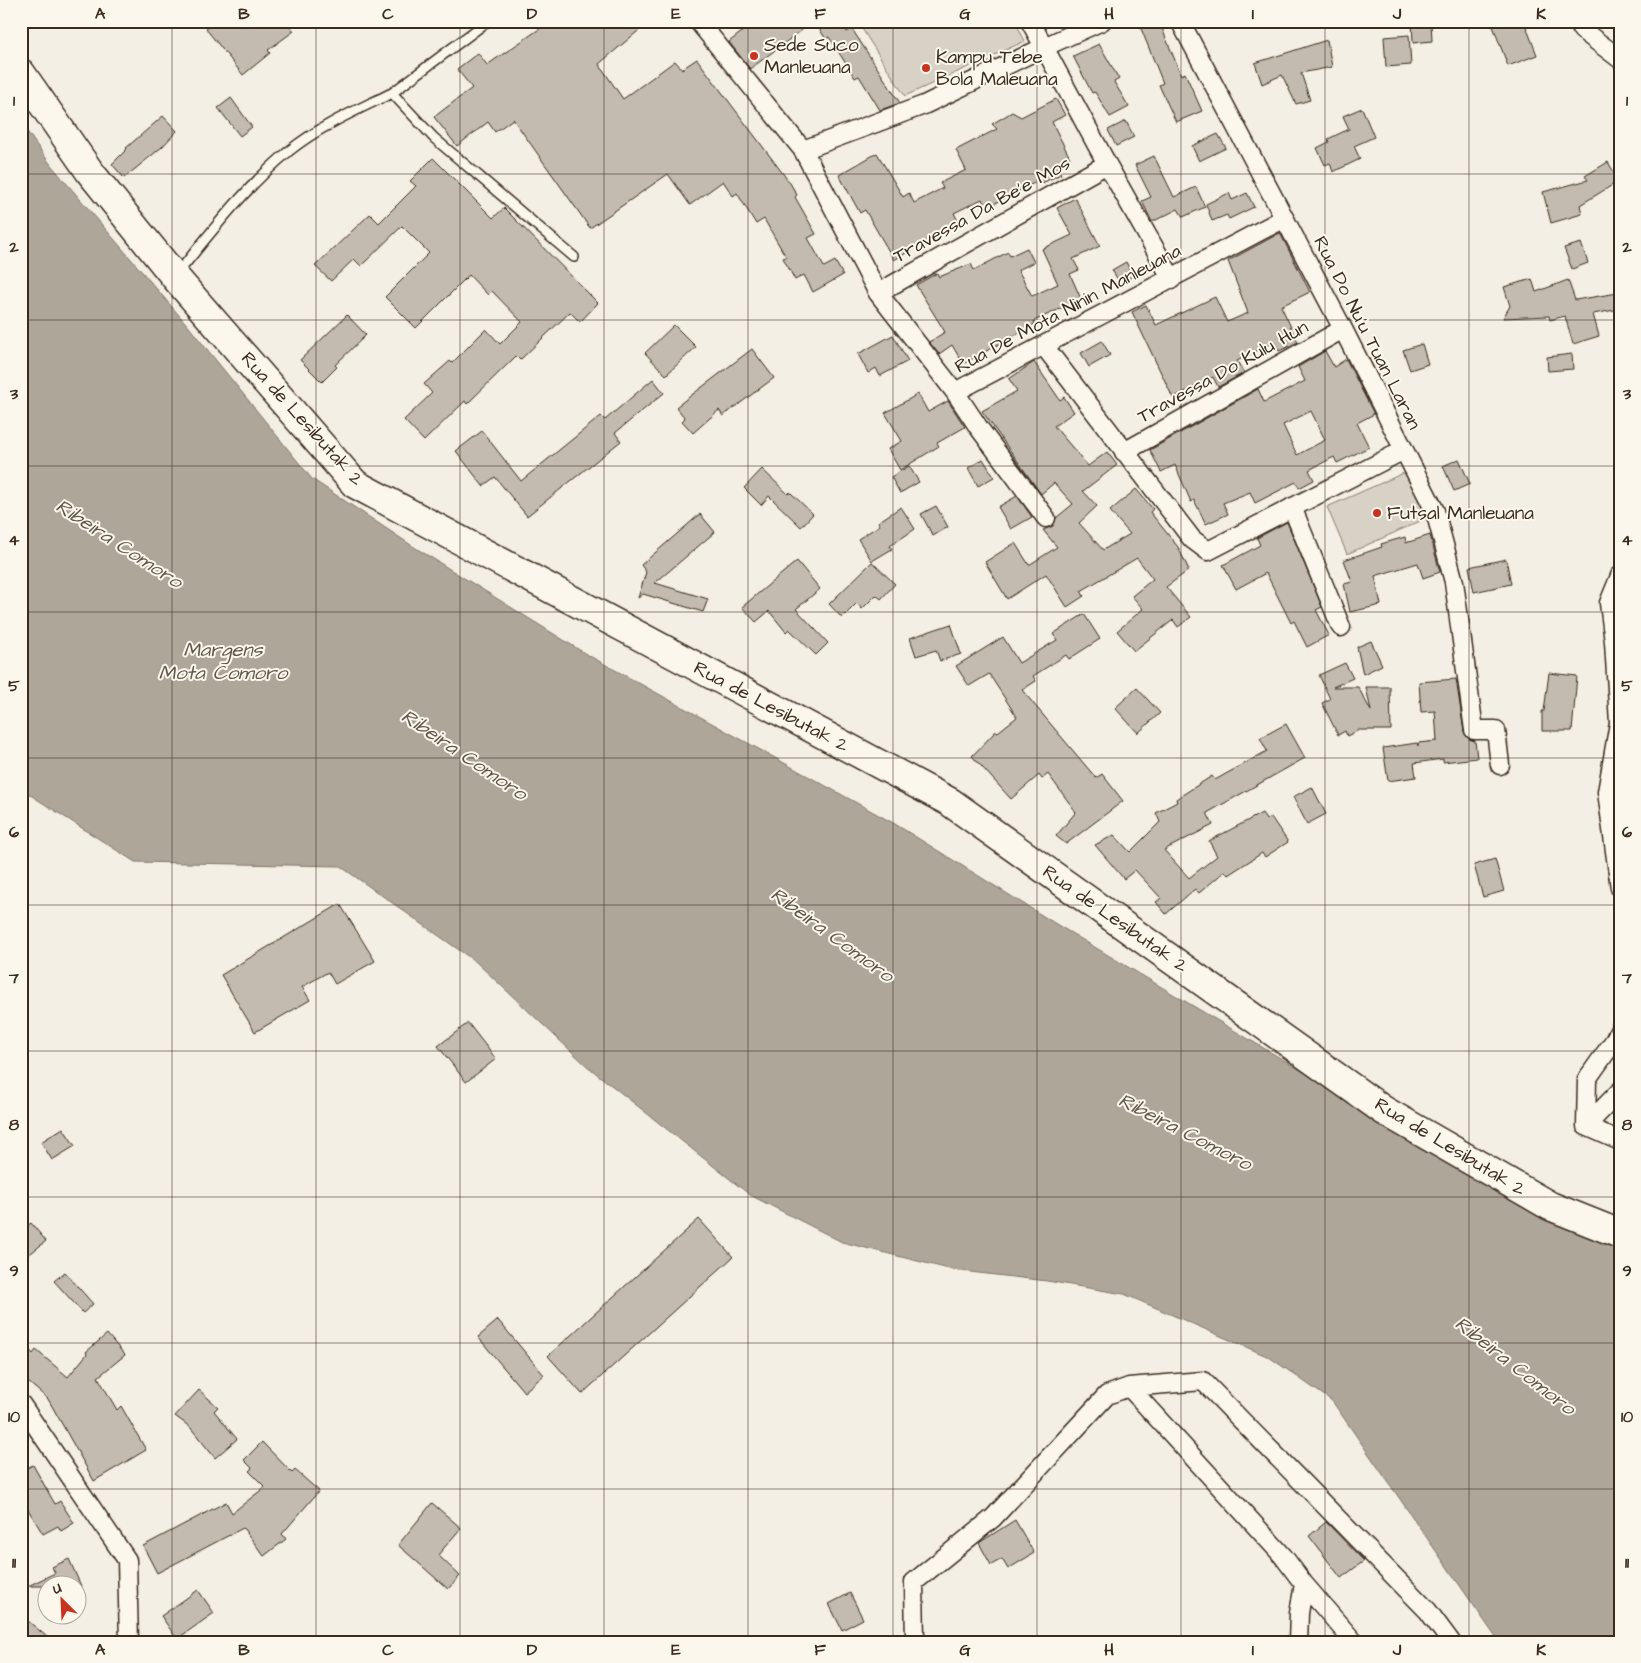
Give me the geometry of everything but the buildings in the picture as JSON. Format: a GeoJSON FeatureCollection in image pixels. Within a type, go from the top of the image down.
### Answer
{"type":"FeatureCollection","features":[{"type":"Feature","properties":{"kind":"main road","name":"Rua de Lesibutak 2"},"geometry":{"type":"LineString","coordinates":[[21,74],[90,172],[175,276],[355,484],[950,802],[1383,1110],[1550,1206],[1620,1234]]}},
{"type":"Feature","properties":{"kind":"street","name":"Rua De Mota Ninin Manleuana"},"geometry":{"type":"LineString","coordinates":[[698,21],[803,150],[878,293],[955,392],[1283,219]]}},
{"type":"Feature","properties":{"kind":"street"},"geometry":{"type":"LineString","coordinates":[[1030,21],[1106,164],[1172,279]]}},
{"type":"Feature","properties":{"kind":"street"},"geometry":{"type":"LineString","coordinates":[[803,150],[924,105],[1044,46],[1102,21]]}},
{"type":"Feature","properties":{"kind":"street","name":"Rua Do Nu’u Tuan Laran"},"geometry":{"type":"LineString","coordinates":[[1044,346],[1192,539],[1208,551],[1404,450],[1343,329],[1283,219],[1180,21]]}},
{"type":"Feature","properties":{"kind":"street"},"geometry":{"type":"LineString","coordinates":[[1578,21],[1582,30],[1620,58]]}},
{"type":"Feature","properties":{"kind":"street","name":"Travessa Da Be’e Mos"},"geometry":{"type":"LineString","coordinates":[[878,293],[1106,164]]}},
{"type":"Feature","properties":{"kind":"street","name":"Travessa Do Kulu Hun"},"geometry":{"type":"LineString","coordinates":[[1124,452],[1343,329]]}},
{"type":"Feature","properties":{"kind":"street"},"geometry":{"type":"LineString","coordinates":[[955,392],[979,428],[1046,518]]}},
{"type":"Feature","properties":{"kind":"street"},"geometry":{"type":"LineString","coordinates":[[1404,450],[1435,511],[1454,582],[1474,730],[1496,730],[1500,765]]}},
{"type":"Feature","properties":{"kind":"street"},"geometry":{"type":"LineString","coordinates":[[1292,507],[1341,627]]}},
{"type":"Feature","properties":{"kind":"street"},"geometry":{"type":"LineString","coordinates":[[1620,576],[1609,603],[1614,642],[1619,723],[1607,792],[1620,888]]}},
{"type":"Feature","properties":{"kind":"street"},"geometry":{"type":"LineString","coordinates":[[1586,1126],[1587,1079],[1614,1041],[1620,1029]]}},
{"type":"Feature","properties":{"kind":"street"},"geometry":{"type":"LineString","coordinates":[[1586,1126],[1620,1091]]}},
{"type":"Feature","properties":{"kind":"street"},"geometry":{"type":"LineString","coordinates":[[1586,1126],[1620,1141]]}},
{"type":"Feature","properties":{"kind":"street"},"geometry":{"type":"LineString","coordinates":[[915,1642],[914,1582],[993,1518],[1107,1396],[1129,1387],[1203,1381],[1428,1611],[1451,1642]]}},
{"type":"Feature","properties":{"kind":"street"},"geometry":{"type":"LineString","coordinates":[[1129,1387],[1283,1556],[1304,1584],[1354,1642]]}},
{"type":"Feature","properties":{"kind":"street"},"geometry":{"type":"LineString","coordinates":[[21,1404],[127,1560],[130,1642]]}},
{"type":"Feature","properties":{"kind":"street"},"geometry":{"type":"LineString","coordinates":[[1298,1642],[1299,1613],[1304,1584]]}},
{"type":"Feature","properties":{"kind":"lane"},"geometry":{"type":"LineString","coordinates":[[175,276],[233,204],[290,150],[338,118],[392,93],[488,21]]}},
{"type":"Feature","properties":{"kind":"lane"},"geometry":{"type":"LineString","coordinates":[[392,93],[434,138],[574,257]]}},
{"type":"Feature","properties":{"kind":"shaded area","name":"Kampu Tebe Bola Maleuana"},"geometry":{"type":"Polygon","coordinates":[[[857,21],[1015,21],[1025,41],[905,96],[857,21]]]}},
{"type":"Feature","properties":{"kind":"shaded area","name":"Futsal Manleuana"},"geometry":{"type":"Polygon","coordinates":[[[1406,472],[1427,518],[1347,554],[1327,507],[1406,472]]]}},
{"type":"Feature","properties":{"kind":"water","name":"Margens Mota Comoro"},"geometry":{"type":"Polygon","coordinates":[[[21,123],[51,165],[189,327],[312,479],[411,545],[586,654],[895,824],[1056,924],[1506,1193],[1620,1247],[1620,1642],[1499,1642],[1332,1401],[1269,1357],[1124,1294],[1047,1281],[953,1270],[842,1242],[750,1195],[587,1066],[476,962],[340,866],[135,862],[21,789],[21,123]]]}},
{"type":"Feature","properties":{"kind":"place","name":"Sede Suco Manleuana"},"geometry":{"type":"Point","coordinates":[754,56]}},
{"type":"Feature","properties":{"kind":"place","name":"Kampu Tebe Bola Maleuana"},"geometry":{"type":"Point","coordinates":[926,68]}},
{"type":"Feature","properties":{"kind":"place","name":"Futsal Manleuana"},"geometry":{"type":"Point","coordinates":[1377,513]}},
{"type":"Feature","properties":{"kind":"water label","name":"Ribeira Comoro"},"geometry":{"type":"Point","coordinates":[119,544]}},
{"type":"Feature","properties":{"kind":"water label","name":"Ribeira Comoro"},"geometry":{"type":"Point","coordinates":[464,755]}},
{"type":"Feature","properties":{"kind":"water label","name":"Ribeira Comoro"},"geometry":{"type":"Point","coordinates":[832,935]}},
{"type":"Feature","properties":{"kind":"water label","name":"Ribeira Comoro"},"geometry":{"type":"Point","coordinates":[1185,1132]}},
{"type":"Feature","properties":{"kind":"water label","name":"Ribeira Comoro"},"geometry":{"type":"Point","coordinates":[1515,1366]}}]}
